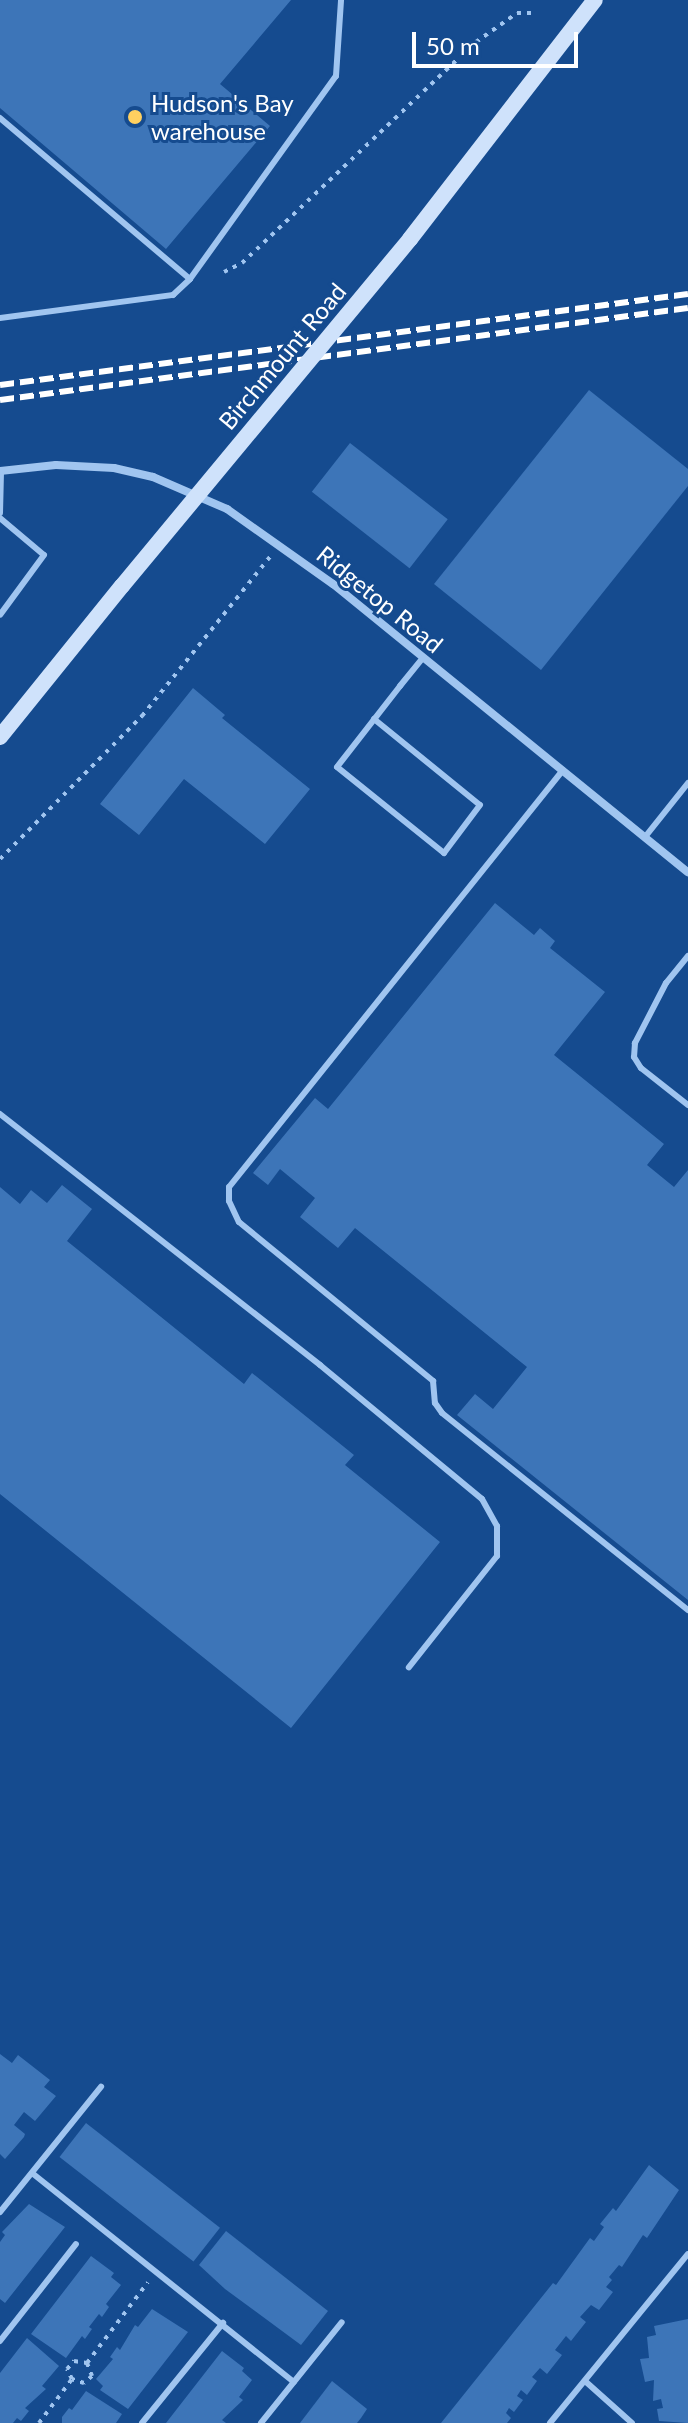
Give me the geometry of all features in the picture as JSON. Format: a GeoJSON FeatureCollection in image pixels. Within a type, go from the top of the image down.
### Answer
{"type":"FeatureCollection","features":[{"type":"Feature","properties":{"kind":"main road","name":"Birchmount Road"},"geometry":{"type":"LineString","coordinates":[[0,737],[410,239],[595,0]]}},
{"type":"Feature","properties":{"kind":"street","name":"Ridgetop Road"},"geometry":{"type":"LineString","coordinates":[[0,471],[84,464],[153,477],[227,509],[333,584],[688,872]]}},
{"type":"Feature","properties":{"kind":"lane"},"geometry":{"type":"LineString","coordinates":[[0,318],[173,295],[190,279],[336,76],[341,0]]}},
{"type":"Feature","properties":{"kind":"lane"},"geometry":{"type":"LineString","coordinates":[[0,118],[190,279]]}},
{"type":"Feature","properties":{"kind":"lane"},"geometry":{"type":"LineString","coordinates":[[0,471],[0,516],[44,555],[0,615]]}},
{"type":"Feature","properties":{"kind":"lane"},"geometry":{"type":"LineString","coordinates":[[374,719],[480,805],[444,853],[337,767],[374,719],[422,659]]}},
{"type":"Feature","properties":{"kind":"lane"},"geometry":{"type":"LineString","coordinates":[[563,770],[229,1187],[229,1201],[239,1222],[433,1381],[435,1403],[442,1413],[688,1610]]}},
{"type":"Feature","properties":{"kind":"lane"},"geometry":{"type":"LineString","coordinates":[[645,837],[688,783]]}},
{"type":"Feature","properties":{"kind":"lane"},"geometry":{"type":"LineString","coordinates":[[688,956],[666,983],[635,1043],[634,1057],[641,1068],[688,1105]]}},
{"type":"Feature","properties":{"kind":"lane"},"geometry":{"type":"LineString","coordinates":[[0,1114],[320,1365],[482,1499],[497,1526],[497,1556],[409,1667]]}},
{"type":"Feature","properties":{"kind":"lane"},"geometry":{"type":"LineString","coordinates":[[0,2212],[101,2087]]}},
{"type":"Feature","properties":{"kind":"lane"},"geometry":{"type":"LineString","coordinates":[[32,2173],[294,2382]]}},
{"type":"Feature","properties":{"kind":"lane"},"geometry":{"type":"LineString","coordinates":[[0,2341],[76,2244]]}},
{"type":"Feature","properties":{"kind":"lane"},"geometry":{"type":"LineString","coordinates":[[550,2423],[688,2254]]}},
{"type":"Feature","properties":{"kind":"lane"},"geometry":{"type":"LineString","coordinates":[[261,2423],[342,2322]]}},
{"type":"Feature","properties":{"kind":"lane"},"geometry":{"type":"LineString","coordinates":[[142,2423],[223,2323]]}},
{"type":"Feature","properties":{"kind":"lane"},"geometry":{"type":"LineString","coordinates":[[585,2381],[632,2423]]}},
{"type":"Feature","properties":{"kind":"path"},"geometry":{"type":"LineString","coordinates":[[224,272],[242,263],[476,42],[517,13],[535,13]]}},
{"type":"Feature","properties":{"kind":"path"},"geometry":{"type":"LineString","coordinates":[[0,859],[142,716],[280,545]]}},
{"type":"Feature","properties":{"kind":"path"},"geometry":{"type":"LineString","coordinates":[[87,2363],[157,2271]]}},
{"type":"Feature","properties":{"kind":"path"},"geometry":{"type":"LineString","coordinates":[[74,2361],[87,2363],[92,2376],[84,2383],[72,2379],[67,2369],[74,2361]]}},
{"type":"Feature","properties":{"kind":"path"},"geometry":{"type":"LineString","coordinates":[[39,2423],[72,2379]]}},
{"type":"Feature","properties":{"kind":"building","name":"Hudson's Bay warehouse"},"geometry":{"type":"Polygon","coordinates":[[[0,0],[291,0],[220,84],[270,126],[166,249],[0,108],[0,0]]]}},
{"type":"Feature","properties":{"kind":"building"},"geometry":{"type":"Polygon","coordinates":[[[589,390],[688,469],[688,486],[541,670],[434,584],[589,390]]]}},
{"type":"Feature","properties":{"kind":"building"},"geometry":{"type":"Polygon","coordinates":[[[350,443],[448,519],[410,568],[312,492],[350,443]]]}},
{"type":"Feature","properties":{"kind":"building"},"geometry":{"type":"Polygon","coordinates":[[[193,688],[225,715],[222,718],[310,789],[265,844],[184,779],[139,835],[100,804],[193,688]]]}},
{"type":"Feature","properties":{"kind":"building"},"geometry":{"type":"Polygon","coordinates":[[[495,903],[534,935],[540,928],[555,941],[550,948],[605,992],[554,1055],[664,1144],[647,1165],[674,1187],[688,1170],[688,1600],[457,1415],[475,1394],[493,1409],[527,1367],[355,1228],[338,1248],[300,1217],[315,1198],[280,1169],[268,1185],[253,1173],[315,1098],[328,1109],[495,903]]]}},
{"type":"Feature","properties":{"kind":"building"},"geometry":{"type":"Polygon","coordinates":[[[62,1185],[92,1209],[67,1241],[244,1384],[252,1373],[354,1455],[345,1465],[440,1542],[291,1728],[0,1494],[0,1187],[20,1204],[31,1190],[47,1203],[62,1185]]]}},
{"type":"Feature","properties":{"kind":"building"},"geometry":{"type":"Polygon","coordinates":[[[0,2054],[12,2063],[18,2055],[50,2080],[44,2087],[56,2096],[35,2121],[24,2112],[14,2125],[25,2134],[24,2137],[5,2159],[0,2154],[0,2054]]]}},
{"type":"Feature","properties":{"kind":"building"},"geometry":{"type":"Polygon","coordinates":[[[86,2123],[220,2228],[193,2262],[60,2157],[86,2123]]]}},
{"type":"Feature","properties":{"kind":"building"},"geometry":{"type":"Polygon","coordinates":[[[649,2165],[679,2190],[647,2238],[643,2235],[622,2267],[619,2265],[609,2277],[612,2280],[606,2287],[613,2292],[599,2310],[591,2305],[580,2317],[586,2322],[571,2341],[566,2336],[555,2350],[562,2355],[547,2374],[540,2368],[532,2377],[537,2381],[527,2395],[521,2390],[517,2396],[523,2400],[514,2412],[509,2408],[506,2413],[511,2418],[507,2423],[441,2423],[553,2283],[556,2285],[590,2238],[594,2241],[604,2227],[600,2224],[613,2208],[616,2211],[649,2165]]]}},
{"type":"Feature","properties":{"kind":"building"},"geometry":{"type":"Polygon","coordinates":[[[29,2204],[65,2227],[5,2303],[0,2299],[0,2242],[5,2235],[2,2232],[29,2204]]]}},
{"type":"Feature","properties":{"kind":"building"},"geometry":{"type":"Polygon","coordinates":[[[226,2231],[328,2311],[301,2345],[225,2289],[199,2265],[226,2231]]]}},
{"type":"Feature","properties":{"kind":"building"},"geometry":{"type":"Polygon","coordinates":[[[91,2256],[114,2273],[111,2277],[121,2285],[106,2304],[109,2307],[102,2317],[99,2314],[85,2339],[82,2336],[66,2358],[31,2334],[91,2256]]]}},
{"type":"Feature","properties":{"kind":"building"},"geometry":{"type":"Polygon","coordinates":[[[152,2309],[188,2332],[128,2409],[100,2390],[103,2386],[96,2379],[113,2359],[110,2357],[117,2347],[120,2350],[135,2325],[138,2327],[152,2309]]]}},
{"type":"Feature","properties":{"kind":"building"},"geometry":{"type":"Polygon","coordinates":[[[688,2319],[688,2423],[659,2421],[657,2409],[663,2408],[661,2399],[653,2401],[654,2380],[645,2382],[640,2359],[649,2358],[647,2337],[656,2335],[654,2326],[688,2319]]]}},
{"type":"Feature","properties":{"kind":"building"},"geometry":{"type":"Polygon","coordinates":[[[27,2338],[59,2366],[42,2386],[46,2389],[25,2408],[29,2411],[21,2421],[17,2418],[13,2423],[0,2423],[0,2373],[27,2338]]]}},
{"type":"Feature","properties":{"kind":"building"},"geometry":{"type":"Polygon","coordinates":[[[222,2351],[244,2368],[242,2371],[252,2380],[239,2397],[243,2400],[222,2420],[226,2423],[166,2423],[222,2351]]]}},
{"type":"Feature","properties":{"kind":"building"},"geometry":{"type":"Polygon","coordinates":[[[332,2381],[367,2409],[361,2418],[357,2423],[300,2423],[332,2381]]]}},
{"type":"Feature","properties":{"kind":"building"},"geometry":{"type":"Polygon","coordinates":[[[86,2391],[122,2414],[116,2423],[62,2423],[62,2417],[69,2408],[72,2410],[86,2391]]]}},
{"type":"Feature","properties":{"kind":"railway"},"geometry":{"type":"LineString","coordinates":[[0,385],[688,294]]}},
{"type":"Feature","properties":{"kind":"railway"},"geometry":{"type":"LineString","coordinates":[[0,400],[688,308]]}},
{"type":"Feature","properties":{"kind":"place","name":"Hudson's Bay warehouse"},"geometry":{"type":"Point","coordinates":[135,117]}}]}
